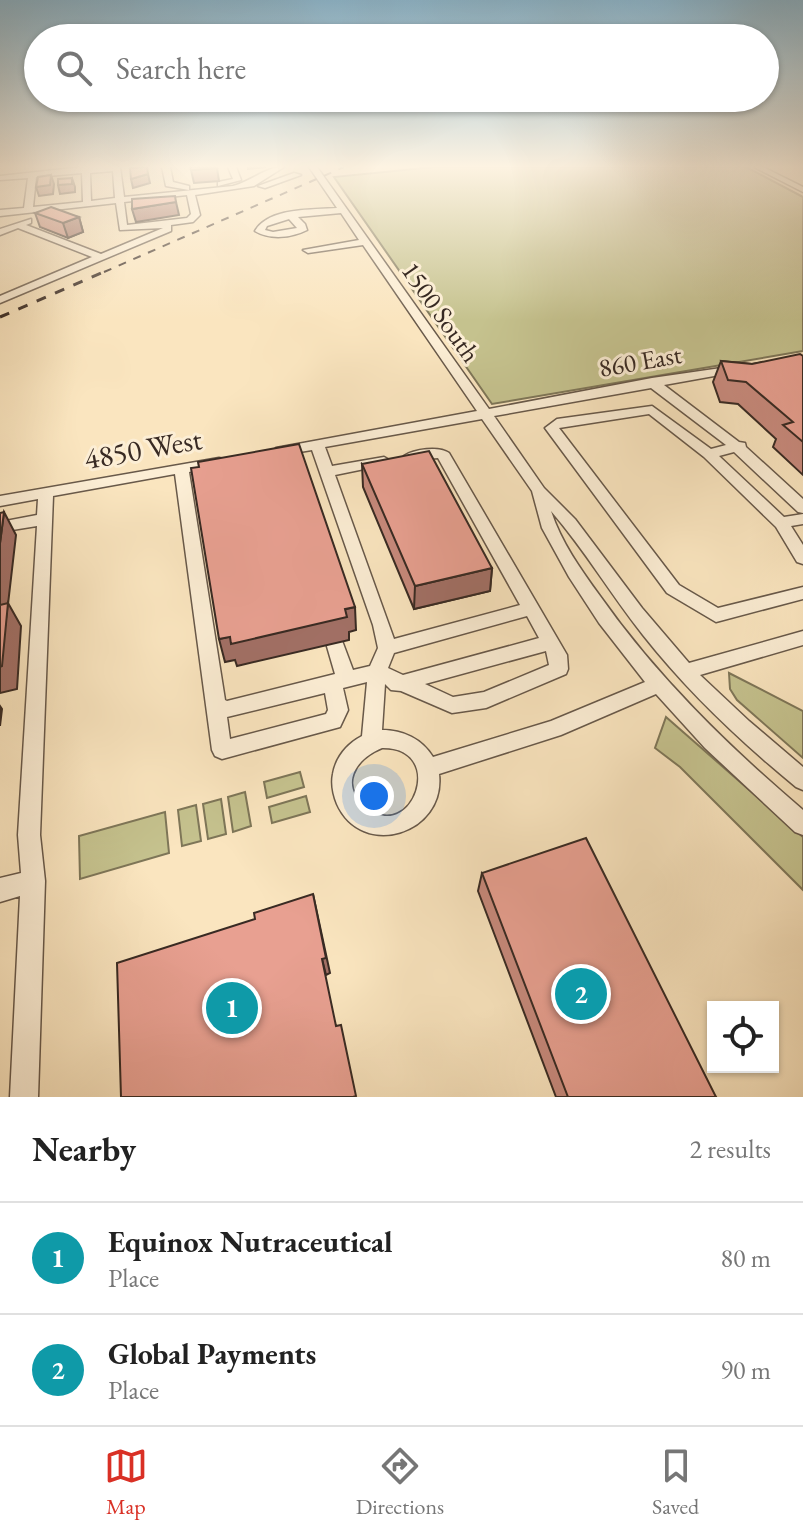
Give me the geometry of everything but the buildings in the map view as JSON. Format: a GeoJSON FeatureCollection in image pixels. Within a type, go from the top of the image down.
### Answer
{"type":"FeatureCollection","features":[{"type":"Feature","properties":{"kind":"street"},"geometry":{"type":"LineString","coordinates":[[0,232],[37,218]]}},
{"type":"Feature","properties":{"kind":"street"},"geometry":{"type":"LineString","coordinates":[[122,218],[123,228],[167,225],[190,218]]}},
{"type":"Feature","properties":{"kind":"street","name":"1500 South"},"geometry":{"type":"LineString","coordinates":[[350,218],[539,491]]}},
{"type":"Feature","properties":{"kind":"street"},"geometry":{"type":"LineString","coordinates":[[18,225],[100,257]]}},
{"type":"Feature","properties":{"kind":"street"},"geometry":{"type":"LineString","coordinates":[[0,300],[168,229],[167,225]]}},
{"type":"Feature","properties":{"kind":"street"},"geometry":{"type":"LineString","coordinates":[[308,250],[366,242]]}},
{"type":"Feature","properties":{"kind":"street","name":"860 East"},"geometry":{"type":"LineString","coordinates":[[485,414],[758,364]]}},
{"type":"Feature","properties":{"kind":"street"},"geometry":{"type":"LineString","coordinates":[[652,382],[740,446],[774,475],[803,508]]}},
{"type":"Feature","properties":{"kind":"street"},"geometry":{"type":"LineString","coordinates":[[803,558],[781,523],[709,454],[674,424],[644,408],[557,423],[552,428],[673,589],[716,615],[803,593]]}},
{"type":"Feature","properties":{"kind":"street"},"geometry":{"type":"LineString","coordinates":[[272,452],[485,414]]}},
{"type":"Feature","properties":{"kind":"street"},"geometry":{"type":"LineString","coordinates":[[317,444],[382,625],[387,648],[377,672],[371,743]]}},
{"type":"Feature","properties":{"kind":"street"},"geometry":{"type":"LineString","coordinates":[[709,454],[740,446]]}},
{"type":"Feature","properties":{"kind":"street"},"geometry":{"type":"LineString","coordinates":[[216,708],[227,709],[377,672],[398,684],[452,705],[486,700],[559,669],[558,655],[551,642],[442,453],[327,472]]}},
{"type":"Feature","properties":{"kind":"street","name":"4850 West"},"geometry":{"type":"LineString","coordinates":[[0,501],[241,458]]}},
{"type":"Feature","properties":{"kind":"street"},"geometry":{"type":"LineString","coordinates":[[181,469],[204,580],[222,750],[333,721],[338,710],[339,681],[335,643]]}},
{"type":"Feature","properties":{"kind":"street"},"geometry":{"type":"LineString","coordinates":[[539,491],[565,517],[632,608],[685,672],[803,780]]}},
{"type":"Feature","properties":{"kind":"street"},"geometry":{"type":"LineString","coordinates":[[539,491],[547,526],[609,624],[706,738],[803,824]]}},
{"type":"Feature","properties":{"kind":"street"},"geometry":{"type":"LineString","coordinates":[[24,1097],[33,881],[29,835],[46,493]]}},
{"type":"Feature","properties":{"kind":"street"},"geometry":{"type":"LineString","coordinates":[[0,527],[45,519]]}},
{"type":"Feature","properties":{"kind":"street"},"geometry":{"type":"LineString","coordinates":[[781,523],[803,519]]}},
{"type":"Feature","properties":{"kind":"street"},"geometry":{"type":"LineString","coordinates":[[334,552],[354,548]]}},
{"type":"Feature","properties":{"kind":"street"},"geometry":{"type":"LineString","coordinates":[[387,648],[532,608]]}},
{"type":"Feature","properties":{"kind":"street"},"geometry":{"type":"LineString","coordinates":[[685,672],[803,638]]}},
{"type":"Feature","properties":{"kind":"street"},"geometry":{"type":"LineString","coordinates":[[398,684],[551,642]]}},
{"type":"Feature","properties":{"kind":"street"},"geometry":{"type":"LineString","coordinates":[[429,768],[554,729],[658,685]]}},
{"type":"Feature","properties":{"kind":"street"},"geometry":{"type":"LineString","coordinates":[[400,742],[418,752],[429,768],[431,787],[416,813],[386,824],[365,820],[349,807],[341,779],[348,760],[371,743],[400,742]]}},
{"type":"Feature","properties":{"kind":"street"},"geometry":{"type":"LineString","coordinates":[[0,890],[33,881]]}},
{"type":"Feature","properties":{"kind":"shaded area"},"geometry":{"type":"Polygon","coordinates":[[[363,218],[803,218],[803,351],[492,404],[363,218]]]}},
{"type":"Feature","properties":{"kind":"shaded area"},"geometry":{"type":"Polygon","coordinates":[[[729,673],[803,711],[803,758],[737,700],[730,689],[729,673]]]}},
{"type":"Feature","properties":{"kind":"shaded area"},"geometry":{"type":"Polygon","coordinates":[[[666,717],[803,837],[803,890],[680,767],[655,748],[666,717]]]}},
{"type":"Feature","properties":{"kind":"shaded area"},"geometry":{"type":"Polygon","coordinates":[[[300,772],[304,787],[267,798],[264,782],[300,772]]]}},
{"type":"Feature","properties":{"kind":"shaded area"},"geometry":{"type":"Polygon","coordinates":[[[245,792],[251,826],[233,832],[228,797],[245,792]]]}},
{"type":"Feature","properties":{"kind":"shaded area"},"geometry":{"type":"Polygon","coordinates":[[[306,796],[310,812],[272,823],[269,807],[306,796]]]}},
{"type":"Feature","properties":{"kind":"shaded area"},"geometry":{"type":"Polygon","coordinates":[[[221,799],[226,834],[208,839],[203,804],[221,799]]]}},
{"type":"Feature","properties":{"kind":"shaded area"},"geometry":{"type":"Polygon","coordinates":[[[196,805],[201,841],[182,846],[178,810],[196,805]]]}},
{"type":"Feature","properties":{"kind":"shaded area"},"geometry":{"type":"Polygon","coordinates":[[[165,812],[169,853],[80,879],[79,836],[165,812]]]}},
{"type":"Feature","properties":{"kind":"railway"},"geometry":{"type":"LineString","coordinates":[[104,272],[227,218]]}},
{"type":"Feature","properties":{"kind":"railway"},"geometry":{"type":"LineString","coordinates":[[0,317],[108,270]]}},
{"type":"Feature","properties":{"kind":"place","name":"Global Payments"},"geometry":{"type":"Point","coordinates":[581,994]}},
{"type":"Feature","properties":{"kind":"place","name":"Equinox Nutraceutical"},"geometry":{"type":"Point","coordinates":[232,1008]}}]}
